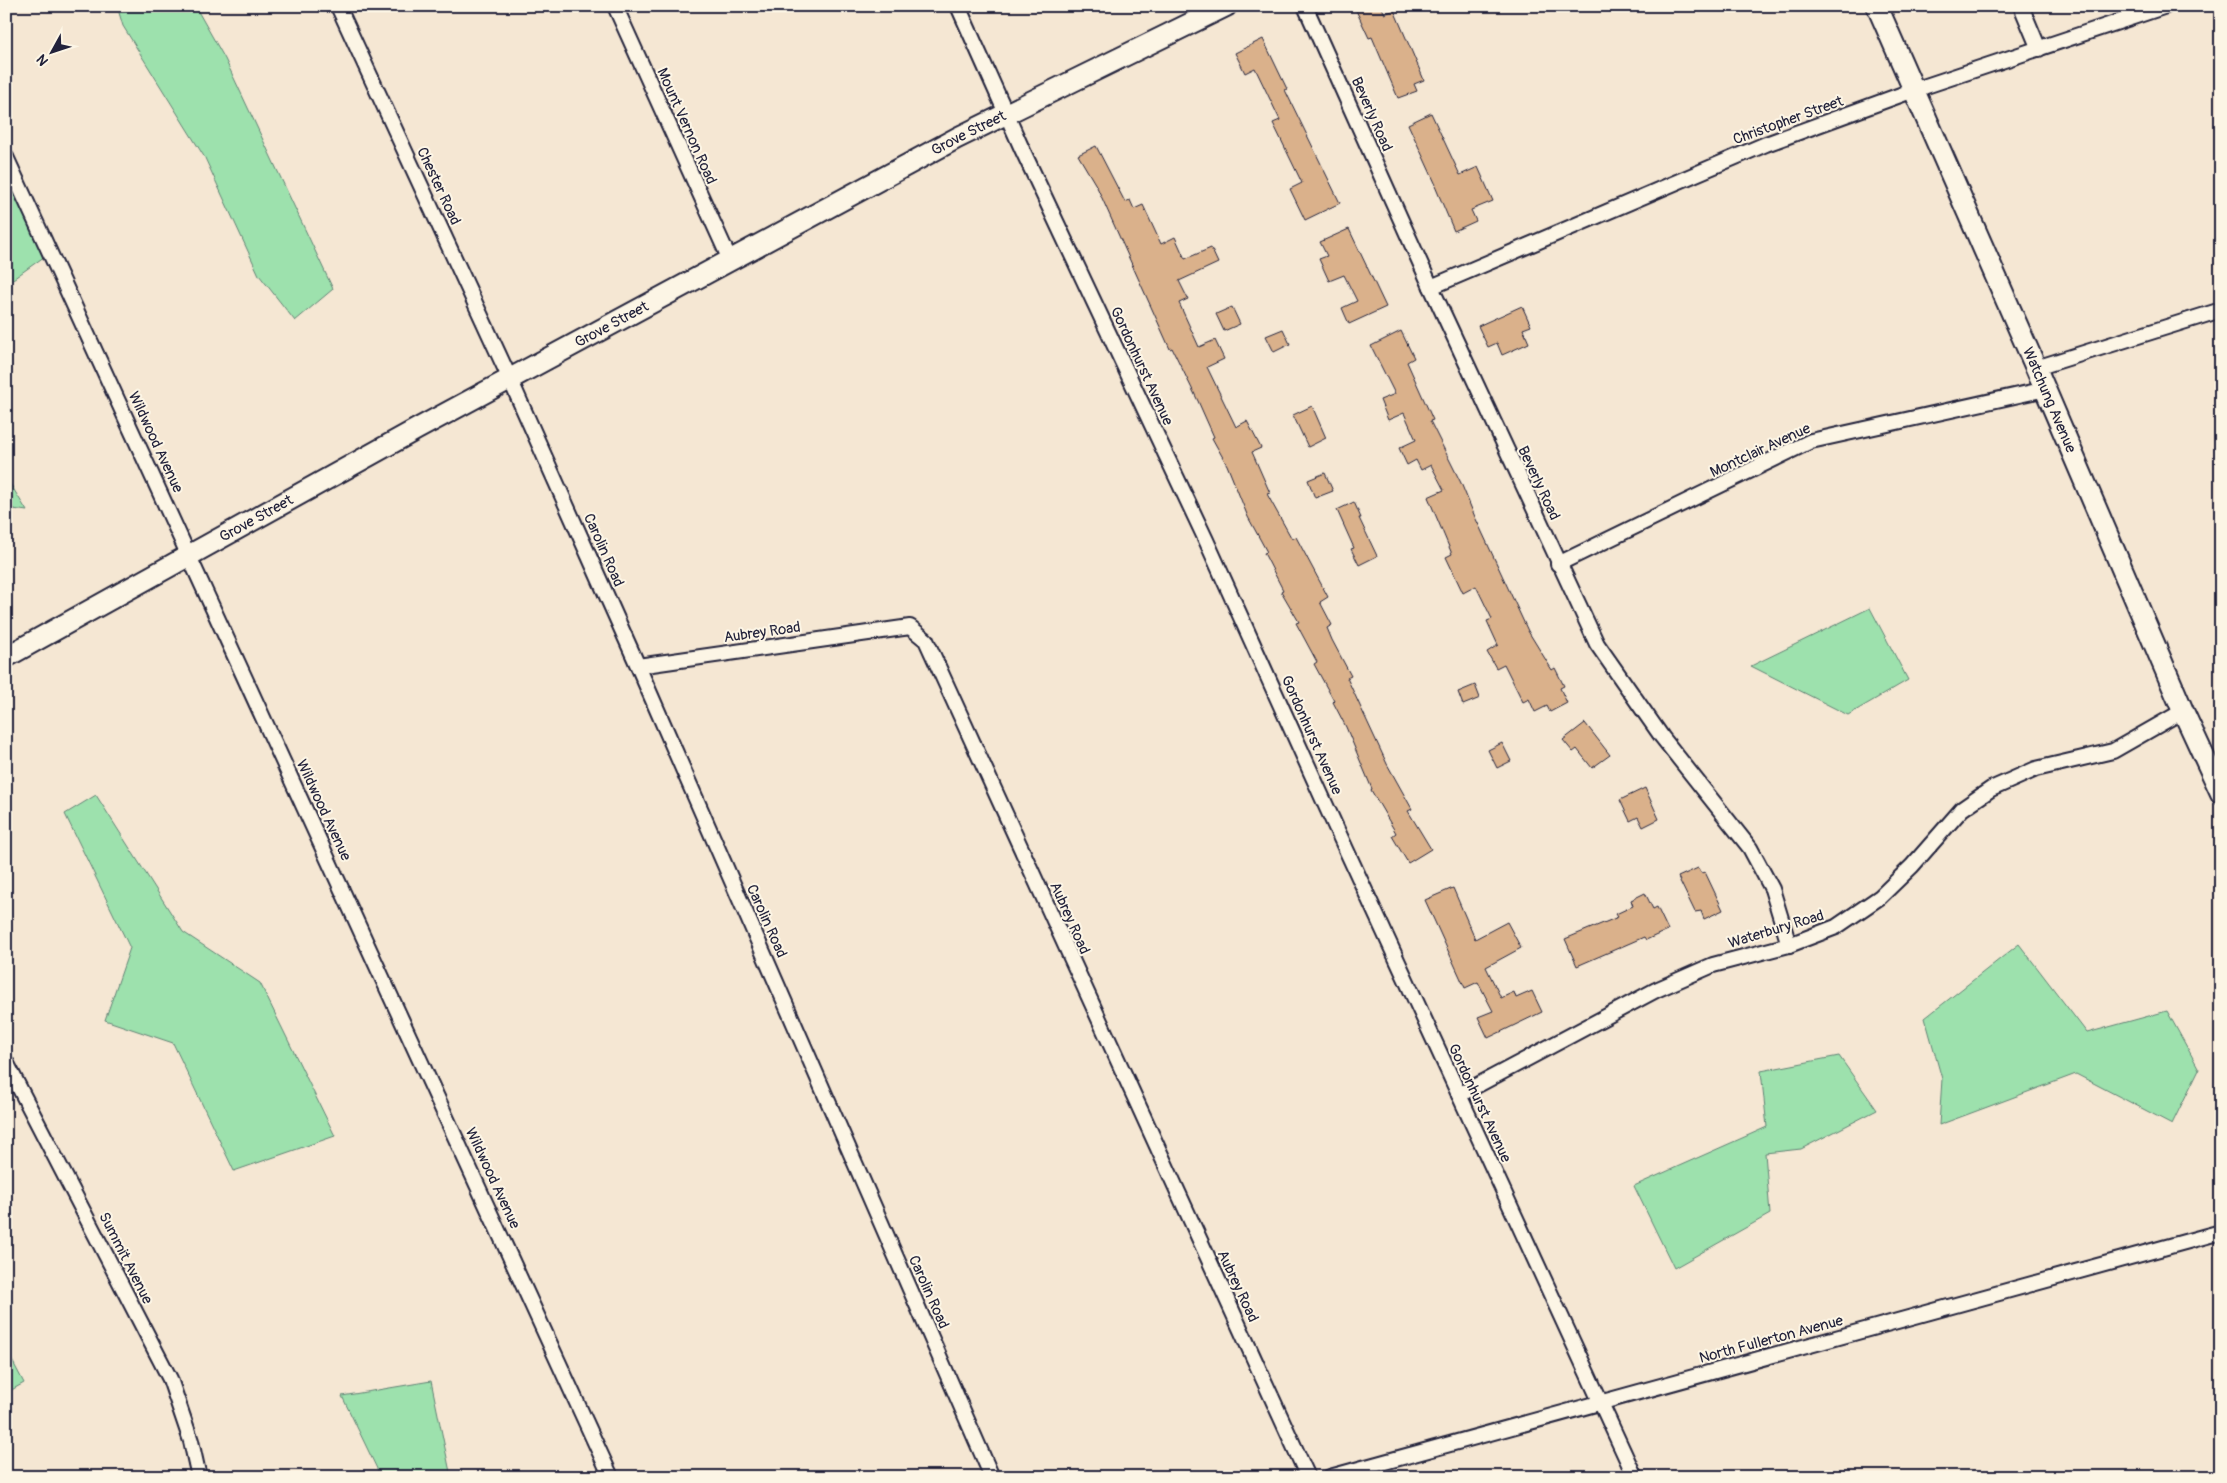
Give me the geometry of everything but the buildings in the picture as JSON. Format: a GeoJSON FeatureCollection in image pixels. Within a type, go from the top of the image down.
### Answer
{"type":"FeatureCollection","features":[{"type":"Feature","properties":{"kind":"main road","name":"Grove Street"},"geometry":{"type":"LineString","coordinates":[[6,657],[510,379],[956,138],[1226,6]]}},
{"type":"Feature","properties":{"kind":"main road","name":"Watchung Avenue"},"geometry":{"type":"LineString","coordinates":[[1877,6],[2046,389],[2183,711],[2221,793]]}},
{"type":"Feature","properties":{"kind":"street","name":"Chester Road"},"geometry":{"type":"LineString","coordinates":[[338,6],[510,379]]}},
{"type":"Feature","properties":{"kind":"street","name":"Mount Vernon Road"},"geometry":{"type":"LineString","coordinates":[[616,6],[730,260]]}},
{"type":"Feature","properties":{"kind":"street","name":"Gordonhurst Avenue"},"geometry":{"type":"LineString","coordinates":[[958,6],[1006,114],[1206,540],[1634,1477]]}},
{"type":"Feature","properties":{"kind":"street","name":"Beverly Road"},"geometry":{"type":"LineString","coordinates":[[1305,6],[1431,287],[1558,564],[1597,644],[1662,737],[1750,848],[1772,889],[1790,944]]}},
{"type":"Feature","properties":{"kind":"street"},"geometry":{"type":"LineString","coordinates":[[2021,6],[2039,49]]}},
{"type":"Feature","properties":{"kind":"street","name":"Christopher Street"},"geometry":{"type":"LineString","coordinates":[[1431,287],[1766,144],[1914,90],[2166,6]]}},
{"type":"Feature","properties":{"kind":"street","name":"Wildwood Avenue"},"geometry":{"type":"LineString","coordinates":[[6,157],[611,1477]]}},
{"type":"Feature","properties":{"kind":"street"},"geometry":{"type":"LineString","coordinates":[[2036,368],[2221,310]]}},
{"type":"Feature","properties":{"kind":"street","name":"Carolin Road"},"geometry":{"type":"LineString","coordinates":[[510,379],[638,666],[992,1477]]}},
{"type":"Feature","properties":{"kind":"street","name":"Montclair Avenue"},"geometry":{"type":"LineString","coordinates":[[1558,564],[1811,441],[2046,389]]}},
{"type":"Feature","properties":{"kind":"street","name":"Aubrey Road"},"geometry":{"type":"LineString","coordinates":[[638,666],[910,627],[926,640],[1308,1477]]}},
{"type":"Feature","properties":{"kind":"street","name":"Waterbury Road"},"geometry":{"type":"LineString","coordinates":[[1459,1095],[1656,990],[1713,965],[1790,944],[1836,927],[1880,897],[1912,866],[1962,809],[1991,789],[2036,769],[2113,752],[2183,711]]}},
{"type":"Feature","properties":{"kind":"street","name":"Summit Avenue"},"geometry":{"type":"LineString","coordinates":[[6,1062],[170,1379],[191,1441],[200,1477]]}},
{"type":"Feature","properties":{"kind":"street","name":"North Fullerton Avenue"},"geometry":{"type":"LineString","coordinates":[[1330,1477],[2221,1232]]}},
{"type":"Feature","properties":{"kind":"green space"},"geometry":{"type":"Polygon","coordinates":[[[117,6],[195,6],[225,59],[333,289],[295,321],[259,275],[205,158],[123,26],[117,6]]]}},
{"type":"Feature","properties":{"kind":"green space"},"geometry":{"type":"Polygon","coordinates":[[[6,153],[48,254],[6,284],[6,153]]]}},
{"type":"Feature","properties":{"kind":"green space"},"geometry":{"type":"Polygon","coordinates":[[[6,477],[27,511],[6,508],[6,477]]]}},
{"type":"Feature","properties":{"kind":"green space"},"geometry":{"type":"Polygon","coordinates":[[[1870,608],[1908,680],[1848,715],[1751,666],[1870,608]]]}},
{"type":"Feature","properties":{"kind":"green space"},"geometry":{"type":"Polygon","coordinates":[[[96,795],[183,932],[260,983],[335,1136],[234,1171],[173,1043],[105,1020],[130,948],[65,814],[96,795]]]}},
{"type":"Feature","properties":{"kind":"green space"},"geometry":{"type":"Polygon","coordinates":[[[2019,944],[2087,1033],[2167,1011],[2199,1069],[2172,1124],[2076,1074],[1939,1125],[1942,1079],[1925,1018],[2019,944]]]}},
{"type":"Feature","properties":{"kind":"green space"},"geometry":{"type":"Polygon","coordinates":[[[1839,1056],[1877,1110],[1801,1149],[1765,1153],[1770,1214],[1674,1268],[1634,1186],[1767,1127],[1761,1071],[1839,1056]]]}},
{"type":"Feature","properties":{"kind":"green space"},"geometry":{"type":"Polygon","coordinates":[[[6,1349],[24,1383],[6,1393],[6,1349]]]}},
{"type":"Feature","properties":{"kind":"green space"},"geometry":{"type":"Polygon","coordinates":[[[431,1381],[451,1477],[381,1477],[342,1396],[431,1381]]]}}]}
